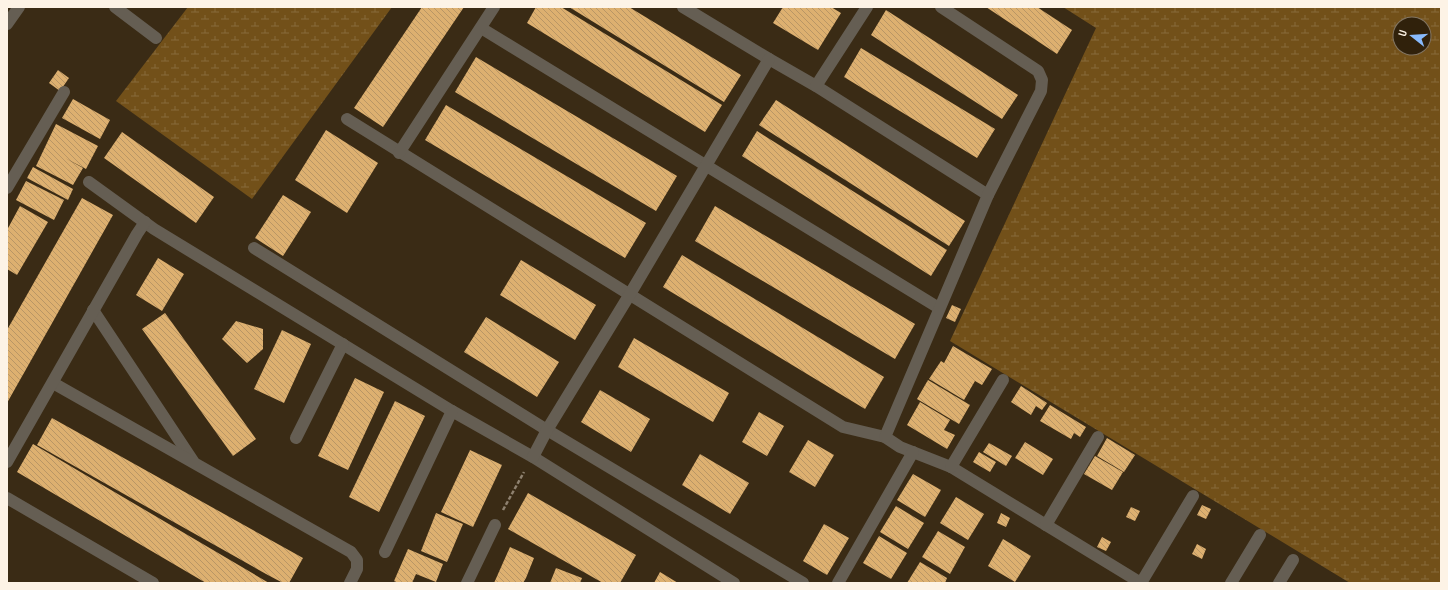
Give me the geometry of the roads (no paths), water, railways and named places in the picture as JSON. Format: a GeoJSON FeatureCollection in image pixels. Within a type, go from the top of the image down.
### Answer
{"type":"FeatureCollection","features":[{"type":"Feature","properties":{"kind":"street"},"geometry":{"type":"LineString","coordinates":[[7,24],[19,7]]}},
{"type":"Feature","properties":{"kind":"street"},"geometry":{"type":"LineString","coordinates":[[115,7],[156,38]]}},
{"type":"Feature","properties":{"kind":"street"},"geometry":{"type":"LineString","coordinates":[[399,153],[494,7]]}},
{"type":"Feature","properties":{"kind":"street"},"geometry":{"type":"LineString","coordinates":[[683,7],[816,86],[988,195]]}},
{"type":"Feature","properties":{"kind":"street"},"geometry":{"type":"LineString","coordinates":[[816,86],[867,7]]}},
{"type":"Feature","properties":{"kind":"street"},"geometry":{"type":"LineString","coordinates":[[884,437],[988,195],[1041,91],[1042,80],[1038,71],[941,7]]}},
{"type":"Feature","properties":{"kind":"street"},"geometry":{"type":"LineString","coordinates":[[481,28],[939,308]]}},
{"type":"Feature","properties":{"kind":"street"},"geometry":{"type":"LineString","coordinates":[[533,457],[547,430],[630,294],[769,59]]}},
{"type":"Feature","properties":{"kind":"street"},"geometry":{"type":"LineString","coordinates":[[7,188],[64,92]]}},
{"type":"Feature","properties":{"kind":"street"},"geometry":{"type":"LineString","coordinates":[[347,119],[399,153],[630,294],[843,427],[884,437],[900,447],[951,467],[1141,583],[1193,496]]}},
{"type":"Feature","properties":{"kind":"street"},"geometry":{"type":"LineString","coordinates":[[89,182],[145,222],[452,411],[533,457],[734,583]]}},
{"type":"Feature","properties":{"kind":"street"},"geometry":{"type":"LineString","coordinates":[[7,462],[93,310],[145,222]]}},
{"type":"Feature","properties":{"kind":"street"},"geometry":{"type":"LineString","coordinates":[[254,248],[547,430],[803,583]]}},
{"type":"Feature","properties":{"kind":"street"},"geometry":{"type":"LineString","coordinates":[[93,310],[195,464]]}},
{"type":"Feature","properties":{"kind":"street"},"geometry":{"type":"LineString","coordinates":[[296,438],[343,344]]}},
{"type":"Feature","properties":{"kind":"street"},"geometry":{"type":"LineString","coordinates":[[951,467],[1003,380]]}},
{"type":"Feature","properties":{"kind":"street"},"geometry":{"type":"LineString","coordinates":[[52,384],[351,552],[357,560],[357,569],[350,583]]}},
{"type":"Feature","properties":{"kind":"street"},"geometry":{"type":"LineString","coordinates":[[385,552],[452,411]]}},
{"type":"Feature","properties":{"kind":"street"},"geometry":{"type":"LineString","coordinates":[[1046,525],[1098,437]]}},
{"type":"Feature","properties":{"kind":"street"},"geometry":{"type":"LineString","coordinates":[[838,583],[913,452]]}},
{"type":"Feature","properties":{"kind":"street"},"geometry":{"type":"LineString","coordinates":[[7,498],[153,583]]}},
{"type":"Feature","properties":{"kind":"street"},"geometry":{"type":"LineString","coordinates":[[467,583],[495,525]]}},
{"type":"Feature","properties":{"kind":"street"},"geometry":{"type":"LineString","coordinates":[[1231,583],[1260,535]]}},
{"type":"Feature","properties":{"kind":"street"},"geometry":{"type":"LineString","coordinates":[[1279,583],[1293,560]]}}]}
